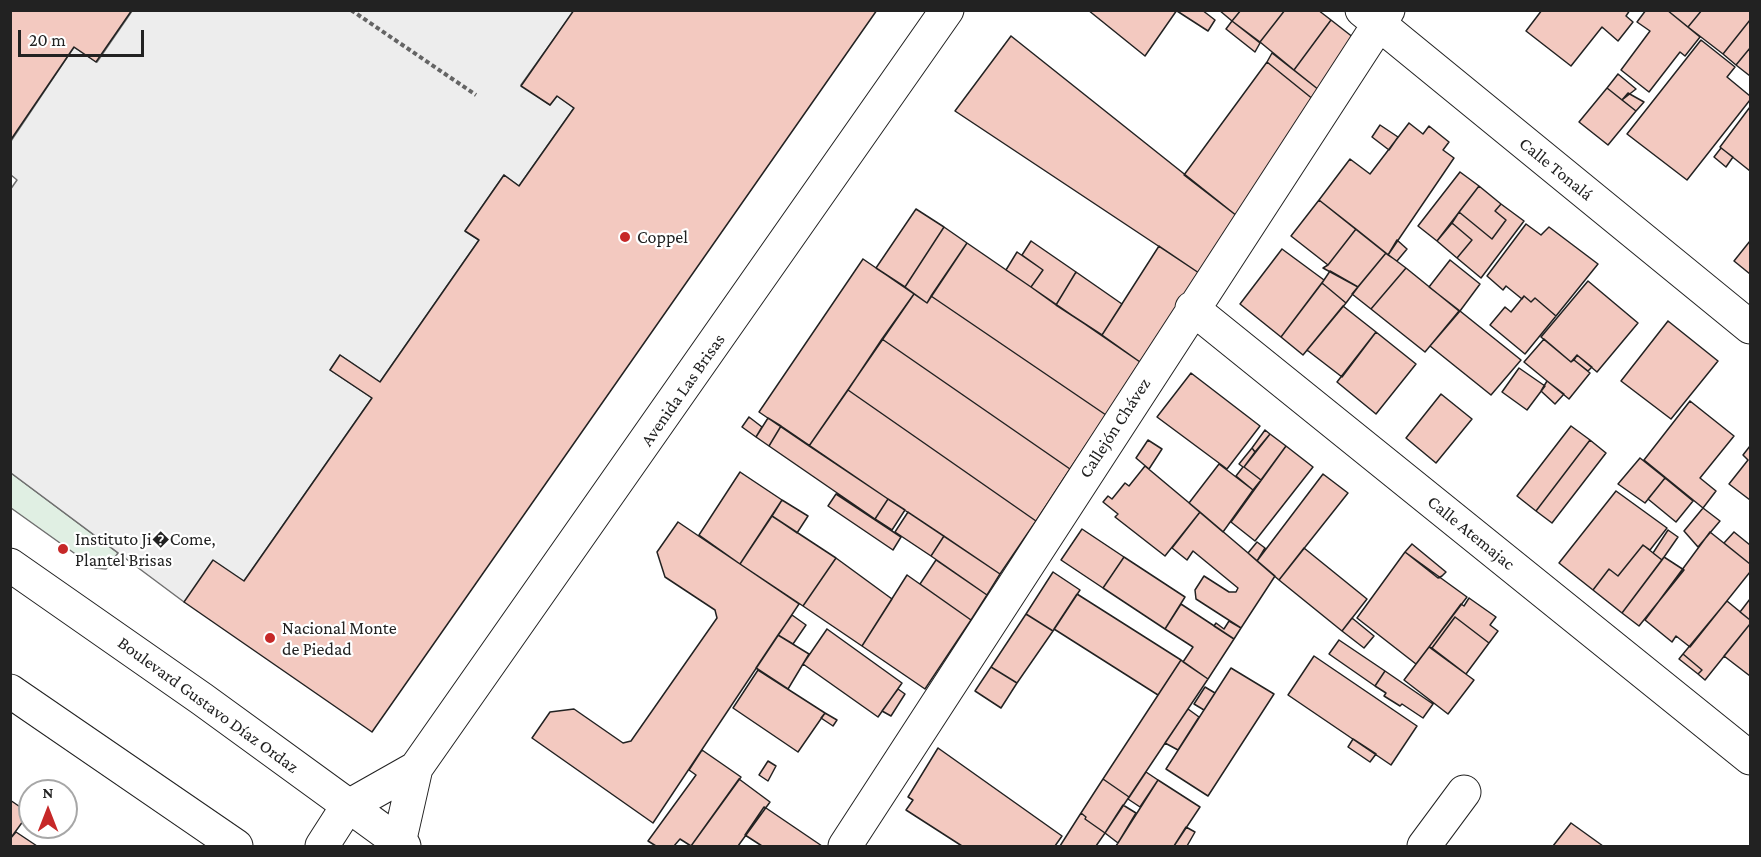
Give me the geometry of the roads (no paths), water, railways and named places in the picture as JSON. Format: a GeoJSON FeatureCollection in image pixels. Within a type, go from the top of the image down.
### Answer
{"type":"FeatureCollection","features":[{"type":"Feature","properties":{"kind":"street","name":"Avenida Las Brisas"},"geometry":{"type":"LineString","coordinates":[[400,845],[416,768],[947,10]]}},
{"type":"Feature","properties":{"kind":"street","name":"Callejón Chávez"},"geometry":{"type":"LineString","coordinates":[[845,846],[1192,308],[1376,15]]}},
{"type":"Feature","properties":{"kind":"street","name":"Calle Tonalá"},"geometry":{"type":"LineString","coordinates":[[1376,15],[1750,327]]}},
{"type":"Feature","properties":{"kind":"street","name":"Calle Atemajac"},"geometry":{"type":"LineString","coordinates":[[1192,308],[1750,758]]}},
{"type":"Feature","properties":{"kind":"street","name":"Boulevard Gustavo Díaz Ordaz"},"geometry":{"type":"LineString","coordinates":[[10,565],[202,699],[400,845]]}},
{"type":"Feature","properties":{"kind":"street"},"geometry":{"type":"LineString","coordinates":[[10,691],[236,846]]}},
{"type":"Feature","properties":{"kind":"street","name":"Avenida Las Brisas"},"geometry":{"type":"LineString","coordinates":[[347,807],[416,768]]}},
{"type":"Feature","properties":{"kind":"street"},"geometry":{"type":"LineString","coordinates":[[1425,846],[1464,792]]}},
{"type":"Feature","properties":{"kind":"street"},"geometry":{"type":"LineString","coordinates":[[322,846],[347,807]]}},
{"type":"Feature","properties":{"kind":"place","name":"Coppel"},"geometry":{"type":"Point","coordinates":[625,237]}},
{"type":"Feature","properties":{"kind":"place","name":"Instituto Ji�Come, Plantel Brisas"},"geometry":{"type":"Point","coordinates":[63,549]}},
{"type":"Feature","properties":{"kind":"place","name":"Nacional Monte de Piedad"},"geometry":{"type":"Point","coordinates":[270,638]}}]}
